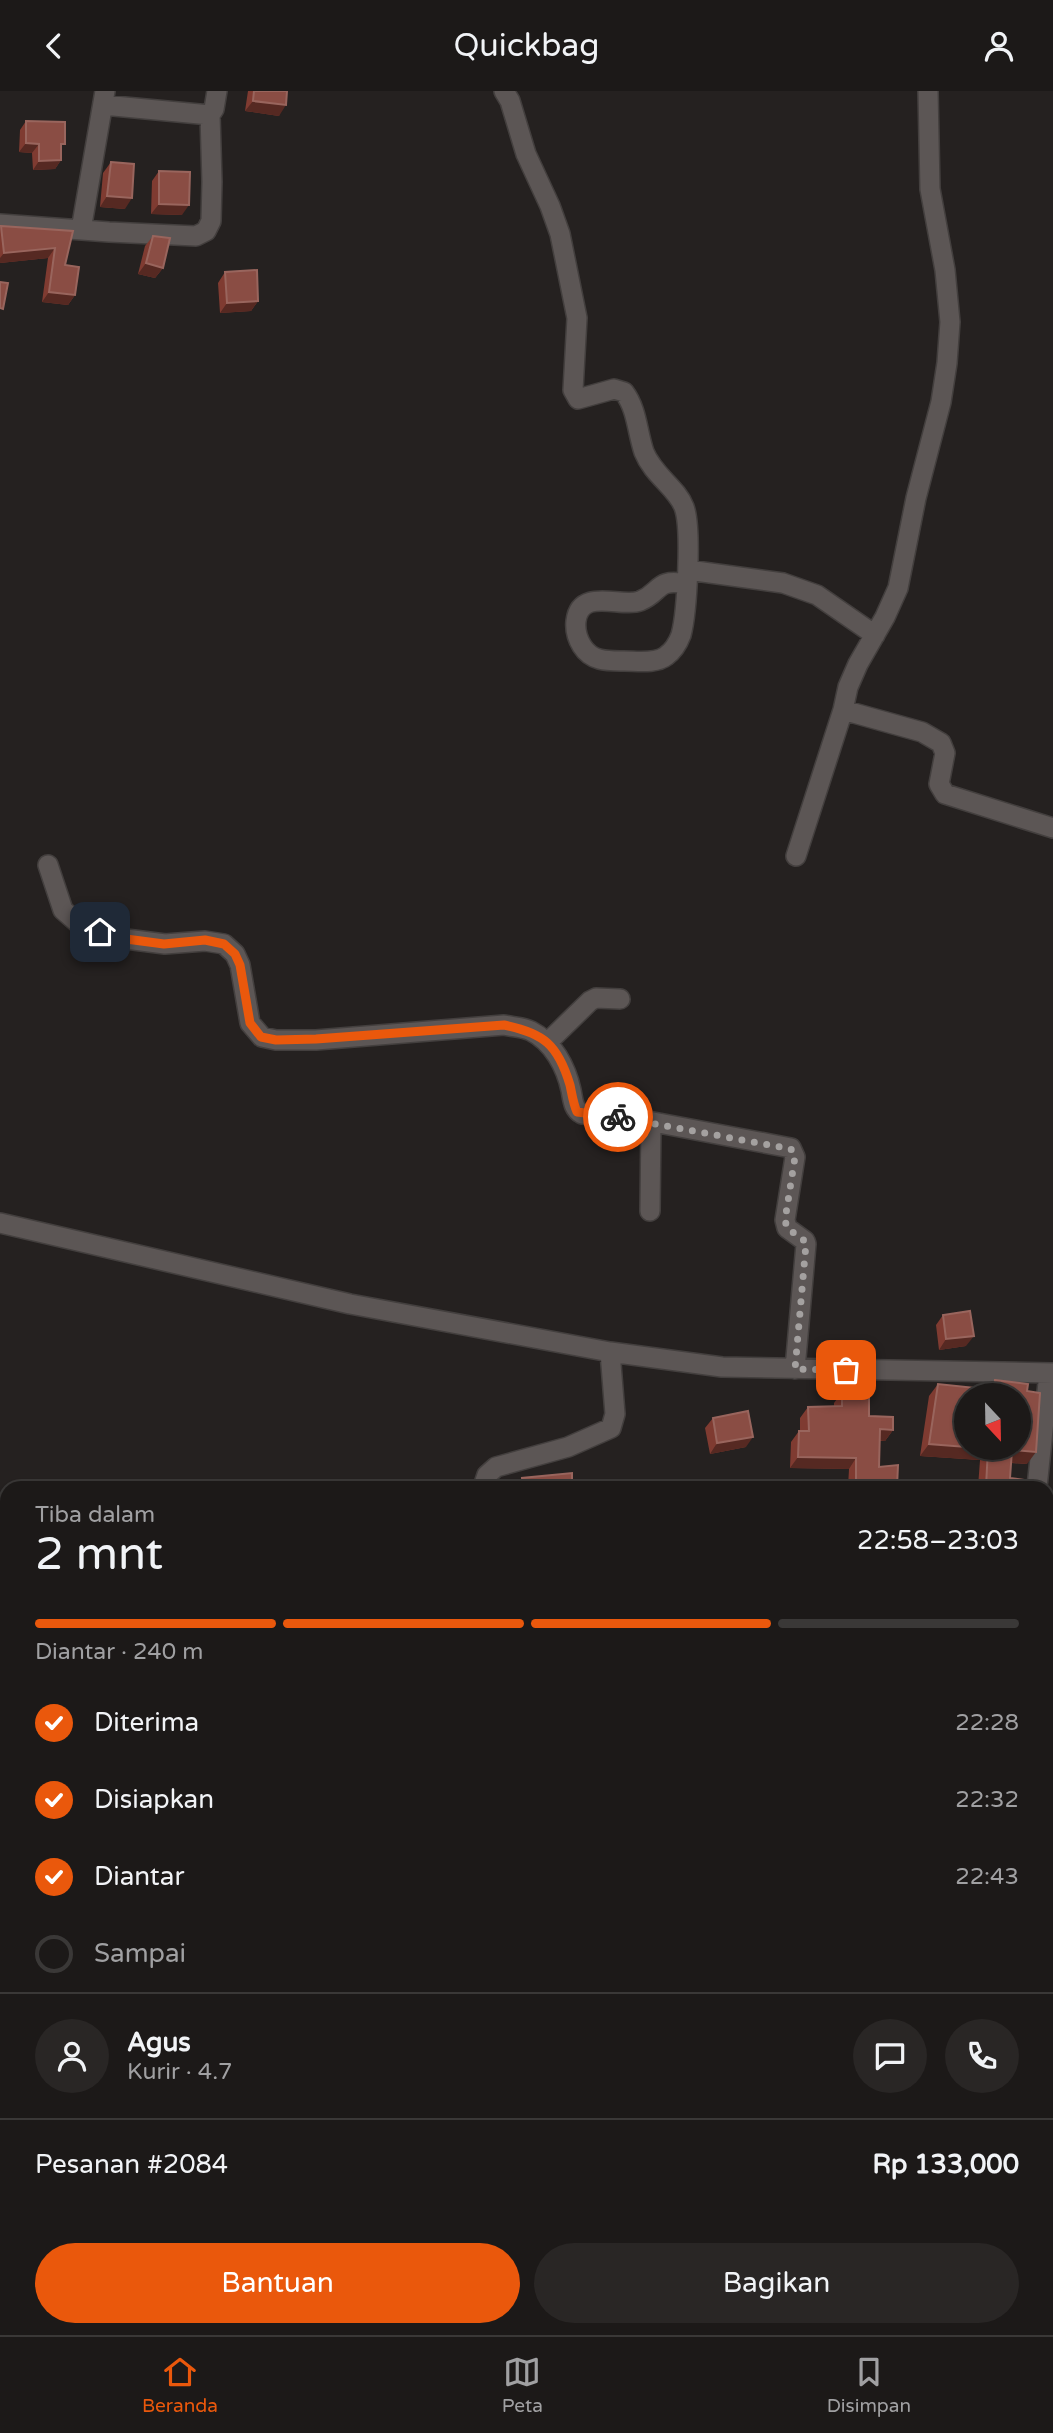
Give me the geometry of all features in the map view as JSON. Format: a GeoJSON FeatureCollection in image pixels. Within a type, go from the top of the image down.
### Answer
{"type":"FeatureCollection","features":[{"type":"Feature","properties":{"kind":"street"},"geometry":{"type":"LineString","coordinates":[[0,224],[185,236],[195,236],[206,230],[211,221],[210,115],[214,109],[217,91]]}},
{"type":"Feature","properties":{"kind":"street"},"geometry":{"type":"LineString","coordinates":[[504,91],[510,101],[526,154],[560,235],[577,318],[573,390],[578,399],[614,389],[624,392],[631,402],[644,451],[652,468],[683,503],[687,515],[687,577],[681,634],[676,646],[663,659],[600,660],[584,650],[577,637],[577,615],[581,609],[591,602],[605,599],[636,602],[667,582],[687,577],[783,583],[817,595],[875,635]]}},
{"type":"Feature","properties":{"kind":"street"},"geometry":{"type":"LineString","coordinates":[[796,856],[848,687],[898,588],[916,498],[941,402],[950,321],[945,270],[930,189],[928,91]]}},
{"type":"Feature","properties":{"kind":"street"},"geometry":{"type":"LineString","coordinates":[[80,230],[104,98],[210,115]]}},
{"type":"Feature","properties":{"kind":"street"},"geometry":{"type":"LineString","coordinates":[[843,710],[922,732],[942,743],[946,753],[939,784],[945,795],[1053,828]]}},
{"type":"Feature","properties":{"kind":"street"},"geometry":{"type":"LineString","coordinates":[[48,865],[64,910],[86,930],[164,944],[205,940],[224,944],[235,954],[240,965],[250,1023],[261,1037],[276,1040],[316,1039],[504,1025],[530,1030],[548,1042],[556,1053],[577,1112],[651,1122],[791,1149],[795,1157],[785,1220],[787,1228],[806,1244],[795,1369]]}},
{"type":"Feature","properties":{"kind":"street"},"geometry":{"type":"LineString","coordinates":[[548,1042],[590,1001],[596,998],[620,999]]}},
{"type":"Feature","properties":{"kind":"street"},"geometry":{"type":"LineString","coordinates":[[650,1211],[651,1122]]}},
{"type":"Feature","properties":{"kind":"street"},"geometry":{"type":"LineString","coordinates":[[0,1223],[351,1304],[610,1352],[722,1367],[1051,1373],[1038,1481]]}},
{"type":"Feature","properties":{"kind":"street"},"geometry":{"type":"LineString","coordinates":[[485,1481],[487,1475],[496,1467],[568,1447],[611,1428],[615,1414],[610,1352]]}},
{"type":"Feature","properties":{"kind":"building"},"geometry":{"type":"Polygon","coordinates":[[[254,91],[287,91],[286,105],[253,101],[254,91]]]}},
{"type":"Feature","properties":{"kind":"building"},"geometry":{"type":"Polygon","coordinates":[[[26,121],[65,122],[65,144],[61,144],[61,160],[39,161],[39,144],[26,143],[26,121]]]}},
{"type":"Feature","properties":{"kind":"building"},"geometry":{"type":"Polygon","coordinates":[[[111,162],[134,164],[132,198],[107,196],[111,162]]]}},
{"type":"Feature","properties":{"kind":"building"},"geometry":{"type":"Polygon","coordinates":[[[159,171],[190,172],[189,205],[159,204],[159,171]]]}},
{"type":"Feature","properties":{"kind":"building"},"geometry":{"type":"Polygon","coordinates":[[[1,226],[73,231],[65,265],[79,267],[75,295],[49,292],[55,248],[4,253],[1,226]]]}},
{"type":"Feature","properties":{"kind":"building"},"geometry":{"type":"Polygon","coordinates":[[[153,236],[170,238],[163,268],[146,263],[153,236]]]}},
{"type":"Feature","properties":{"kind":"building"},"geometry":{"type":"Polygon","coordinates":[[[257,270],[258,301],[227,303],[225,272],[257,270]]]}},
{"type":"Feature","properties":{"kind":"building"},"geometry":{"type":"Polygon","coordinates":[[[0,282],[8,283],[3,309],[0,308],[0,282]]]}},
{"type":"Feature","properties":{"kind":"building"},"geometry":{"type":"Polygon","coordinates":[[[970,1311],[974,1336],[946,1339],[943,1315],[970,1311]]]}},
{"type":"Feature","properties":{"kind":"building"},"geometry":{"type":"Polygon","coordinates":[[[995,1380],[1020,1383],[995,1383],[995,1380]]]}},
{"type":"Feature","properties":{"kind":"building"},"geometry":{"type":"Polygon","coordinates":[[[938,1384],[954,1386],[954,1446],[929,1444],[938,1384]]]}},
{"type":"Feature","properties":{"kind":"building"},"geometry":{"type":"Polygon","coordinates":[[[842,1392],[869,1392],[869,1416],[893,1417],[893,1430],[880,1429],[879,1467],[898,1465],[897,1481],[856,1481],[856,1458],[798,1457],[799,1431],[809,1431],[808,1407],[842,1406],[842,1392]]]}},
{"type":"Feature","properties":{"kind":"building"},"geometry":{"type":"Polygon","coordinates":[[[1031,1392],[1040,1393],[1036,1452],[1031,1452],[1031,1392]]]}},
{"type":"Feature","properties":{"kind":"building"},"geometry":{"type":"Polygon","coordinates":[[[748,1411],[753,1437],[717,1443],[713,1418],[748,1411]]]}},
{"type":"Feature","properties":{"kind":"building"},"geometry":{"type":"Polygon","coordinates":[[[987,1460],[1011,1460],[1010,1478],[1032,1481],[986,1481],[987,1460]]]}},
{"type":"Feature","properties":{"kind":"building"},"geometry":{"type":"Polygon","coordinates":[[[572,1473],[572,1481],[522,1481],[522,1478],[572,1473]]]}},
{"type":"Feature","properties":{"kind":"way so far"},"geometry":{"type":"LineString","coordinates":[[618,1117],[791,1149],[794,1152],[785,1220],[787,1228],[806,1244],[795,1369],[846,1370]]}},
{"type":"Feature","properties":{"kind":"route"},"geometry":{"type":"LineString","coordinates":[[100,932],[164,944],[205,940],[224,944],[235,954],[240,965],[250,1023],[261,1037],[276,1040],[316,1039],[504,1025],[530,1030],[548,1042],[556,1053],[570,1085],[577,1112],[618,1117]]}}]}
